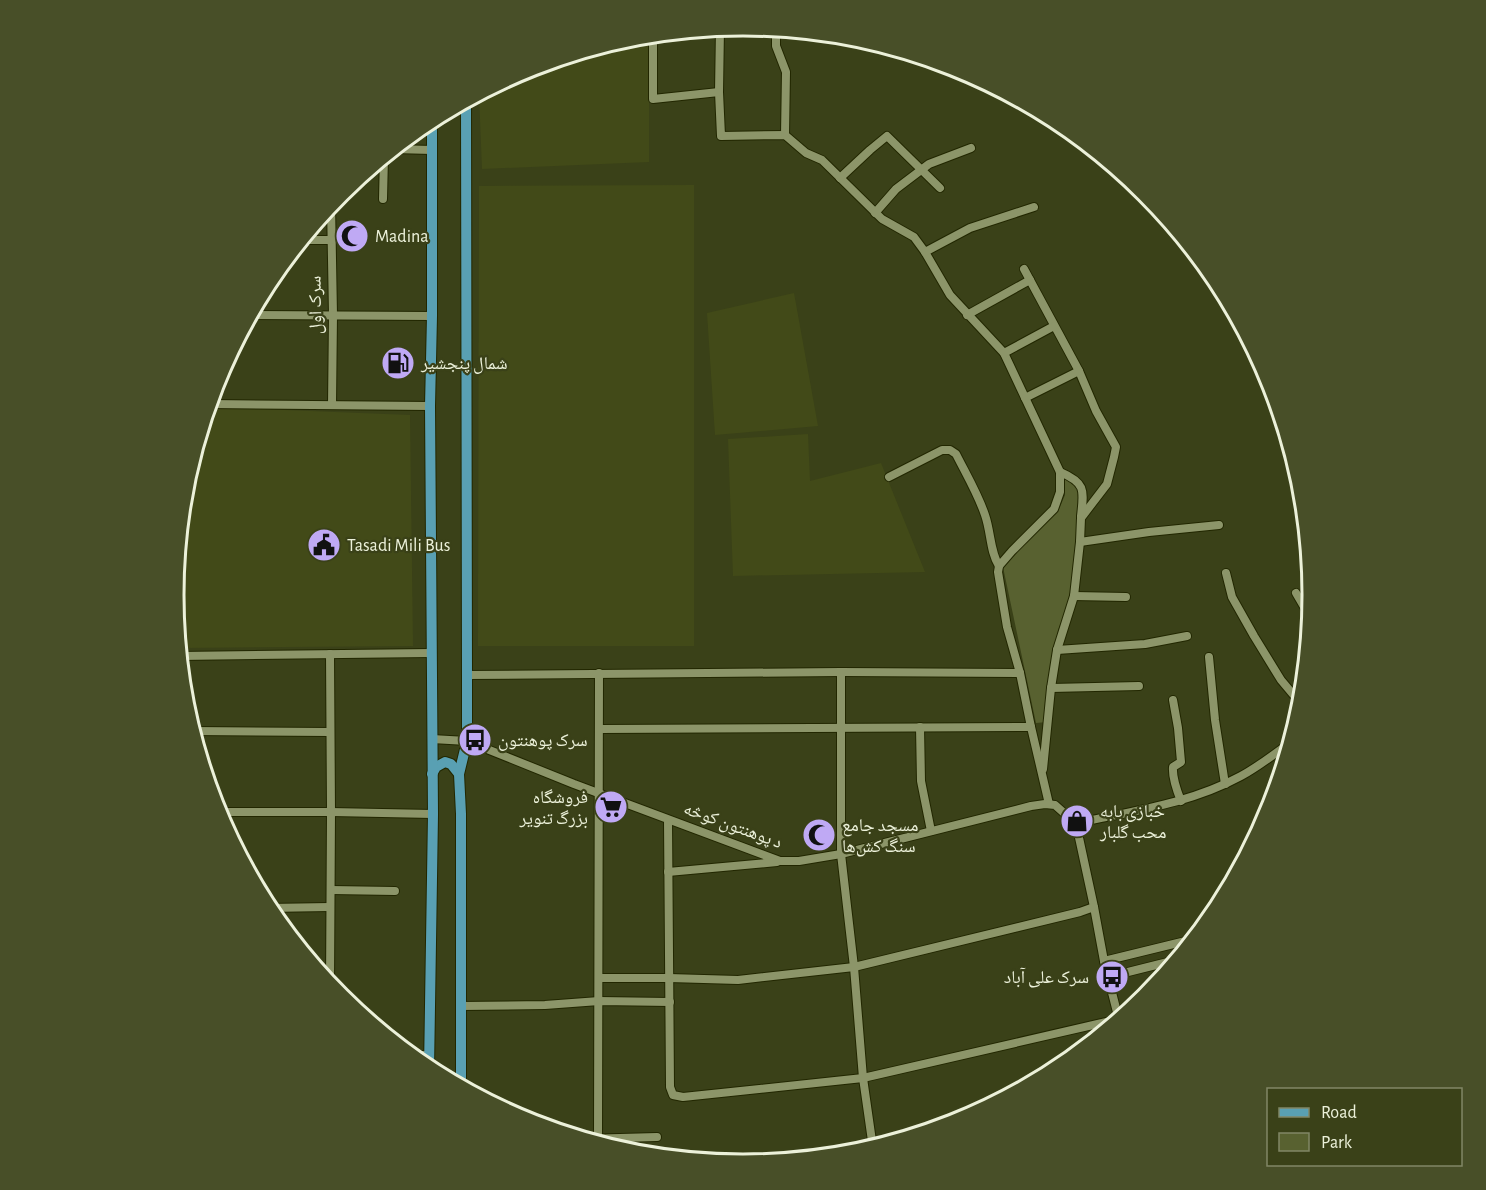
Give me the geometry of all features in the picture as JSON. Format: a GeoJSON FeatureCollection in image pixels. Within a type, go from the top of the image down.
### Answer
{"type":"FeatureCollection","features":[{"type":"Feature","properties":{"kind":"main road"},"geometry":{"type":"LineString","coordinates":[[461,1078],[459,774],[467,741],[466,110]]}},
{"type":"Feature","properties":{"kind":"main road"},"geometry":{"type":"LineString","coordinates":[[429,1055],[433,814],[430,406],[432,130]]}},
{"type":"Feature","properties":{"kind":"main road"},"geometry":{"type":"LineString","coordinates":[[432,775],[436,767],[445,762],[451,764],[459,774]]}},
{"type":"Feature","properties":{"kind":"street"},"geometry":{"type":"LineString","coordinates":[[720,37],[721,136],[784,135],[806,153],[822,160],[882,219],[914,237],[950,295],[1004,353],[1060,472],[1060,492],[1054,509],[1012,551],[997,562]]}},
{"type":"Feature","properties":{"kind":"street"},"geometry":{"type":"LineString","coordinates":[[776,37],[776,46],[786,72],[784,135]]}},
{"type":"Feature","properties":{"kind":"street"},"geometry":{"type":"LineString","coordinates":[[653,44],[653,99],[719,92]]}},
{"type":"Feature","properties":{"kind":"street"},"geometry":{"type":"LineString","coordinates":[[840,178],[887,136],[940,188]]}},
{"type":"Feature","properties":{"kind":"street"},"geometry":{"type":"LineString","coordinates":[[875,213],[896,189],[920,170],[929,164],[971,148]]}},
{"type":"Feature","properties":{"kind":"street"},"geometry":{"type":"LineString","coordinates":[[406,149],[432,150]]}},
{"type":"Feature","properties":{"kind":"street"},"geometry":{"type":"LineString","coordinates":[[383,199],[384,167]]}},
{"type":"Feature","properties":{"kind":"street"},"geometry":{"type":"LineString","coordinates":[[925,252],[970,228],[1034,207]]}},
{"type":"Feature","properties":{"kind":"street","name":"سرک‌ اول"},"geometry":{"type":"LineString","coordinates":[[331,218],[332,405]]}},
{"type":"Feature","properties":{"kind":"street"},"geometry":{"type":"LineString","coordinates":[[312,240],[330,240]]}},
{"type":"Feature","properties":{"kind":"street"},"geometry":{"type":"LineString","coordinates":[[1024,269],[1079,371],[1096,411],[1116,447],[1107,484],[1081,518]]}},
{"type":"Feature","properties":{"kind":"street"},"geometry":{"type":"LineString","coordinates":[[967,315],[1030,280]]}},
{"type":"Feature","properties":{"kind":"street"},"geometry":{"type":"LineString","coordinates":[[259,315],[432,316]]}},
{"type":"Feature","properties":{"kind":"street"},"geometry":{"type":"LineString","coordinates":[[1004,353],[1054,326]]}},
{"type":"Feature","properties":{"kind":"street"},"geometry":{"type":"LineString","coordinates":[[1025,398],[1079,371]]}},
{"type":"Feature","properties":{"kind":"street"},"geometry":{"type":"LineString","coordinates":[[218,404],[430,406]]}},
{"type":"Feature","properties":{"kind":"street"},"geometry":{"type":"LineString","coordinates":[[889,477],[942,450],[950,450],[956,454],[985,514],[997,562],[1007,627],[1020,673],[1049,804],[1056,805],[1078,833],[1117,1010]]}},
{"type":"Feature","properties":{"kind":"street"},"geometry":{"type":"LineString","coordinates":[[1043,775],[1057,650],[1074,596],[1083,496],[1080,485],[1072,477],[1060,472]]}},
{"type":"Feature","properties":{"kind":"street"},"geometry":{"type":"LineString","coordinates":[[1080,542],[1219,525]]}},
{"type":"Feature","properties":{"kind":"street"},"geometry":{"type":"LineString","coordinates":[[1226,573],[1232,597],[1281,680],[1293,694]]}},
{"type":"Feature","properties":{"kind":"street"},"geometry":{"type":"LineString","coordinates":[[1296,593],[1302,603]]}},
{"type":"Feature","properties":{"kind":"street"},"geometry":{"type":"LineString","coordinates":[[1074,596],[1126,597]]}},
{"type":"Feature","properties":{"kind":"street"},"geometry":{"type":"LineString","coordinates":[[1057,650],[1145,644],[1187,636]]}},
{"type":"Feature","properties":{"kind":"street"},"geometry":{"type":"LineString","coordinates":[[188,656],[431,653]]}},
{"type":"Feature","properties":{"kind":"street"},"geometry":{"type":"LineString","coordinates":[[330,654],[330,971]]}},
{"type":"Feature","properties":{"kind":"street"},"geometry":{"type":"LineString","coordinates":[[1209,657],[1215,720],[1225,784]]}},
{"type":"Feature","properties":{"kind":"street"},"geometry":{"type":"LineString","coordinates":[[841,672],[841,854],[854,967],[863,1078],[872,1139]]}},
{"type":"Feature","properties":{"kind":"street"},"geometry":{"type":"LineString","coordinates":[[598,1135],[599,673]]}},
{"type":"Feature","properties":{"kind":"street"},"geometry":{"type":"LineString","coordinates":[[467,675],[1020,673]]}},
{"type":"Feature","properties":{"kind":"street"},"geometry":{"type":"LineString","coordinates":[[1051,688],[1139,686]]}},
{"type":"Feature","properties":{"kind":"street"},"geometry":{"type":"LineString","coordinates":[[1173,700],[1181,762],[1173,767],[1173,772],[1176,790],[1181,801]]}},
{"type":"Feature","properties":{"kind":"street"},"geometry":{"type":"LineString","coordinates":[[920,727],[921,781],[931,831]]}},
{"type":"Feature","properties":{"kind":"street"},"geometry":{"type":"LineString","coordinates":[[599,729],[1031,727]]}},
{"type":"Feature","properties":{"kind":"street"},"geometry":{"type":"LineString","coordinates":[[201,731],[330,732]]}},
{"type":"Feature","properties":{"kind":"street","name":"د پوهنتون کوڅه"},"geometry":{"type":"LineString","coordinates":[[432,739],[467,741],[668,820],[780,861],[799,861],[841,854],[1031,806],[1049,804]]}},
{"type":"Feature","properties":{"kind":"street"},"geometry":{"type":"LineString","coordinates":[[1078,833],[1087,821],[1140,812],[1181,801],[1225,784],[1242,776],[1280,750]]}},
{"type":"Feature","properties":{"kind":"street"},"geometry":{"type":"LineString","coordinates":[[228,812],[433,814]]}},
{"type":"Feature","properties":{"kind":"street"},"geometry":{"type":"LineString","coordinates":[[668,820],[670,1088],[674,1095],[683,1097],[863,1078],[1102,1023]]}},
{"type":"Feature","properties":{"kind":"street"},"geometry":{"type":"LineString","coordinates":[[668,872],[780,861]]}},
{"type":"Feature","properties":{"kind":"street"},"geometry":{"type":"LineString","coordinates":[[330,891],[395,891]]}},
{"type":"Feature","properties":{"kind":"street"},"geometry":{"type":"LineString","coordinates":[[279,908],[330,907]]}},
{"type":"Feature","properties":{"kind":"street"},"geometry":{"type":"LineString","coordinates":[[598,978],[738,980],[854,967],[1094,907]]}},
{"type":"Feature","properties":{"kind":"street"},"geometry":{"type":"LineString","coordinates":[[1104,960],[1180,942]]}},
{"type":"Feature","properties":{"kind":"street"},"geometry":{"type":"LineString","coordinates":[[1108,977],[1164,963]]}},
{"type":"Feature","properties":{"kind":"street"},"geometry":{"type":"LineString","coordinates":[[461,1006],[670,1002]]}},
{"type":"Feature","properties":{"kind":"street"},"geometry":{"type":"LineString","coordinates":[[619,1140],[657,1137]]}},
{"type":"Feature","properties":{"kind":"shaded area"},"geometry":{"type":"Polygon","coordinates":[[[649,44],[649,162],[482,169],[479,103],[529,79],[563,66],[598,55],[649,44]]]}},
{"type":"Feature","properties":{"kind":"shaded area"},"geometry":{"type":"Polygon","coordinates":[[[694,185],[694,646],[478,646],[479,186],[694,185]]]}},
{"type":"Feature","properties":{"kind":"shaded area"},"geometry":{"type":"Polygon","coordinates":[[[794,293],[818,426],[715,435],[707,313],[794,293]]]}},
{"type":"Feature","properties":{"kind":"shaded area"},"geometry":{"type":"Polygon","coordinates":[[[217,407],[410,415],[413,646],[187,648],[184,595],[189,522],[203,450],[217,407]]]}},
{"type":"Feature","properties":{"kind":"shaded area"},"geometry":{"type":"Polygon","coordinates":[[[808,434],[810,481],[881,463],[925,572],[733,576],[728,439],[808,434]]]}},
{"type":"Feature","properties":{"kind":"green space"},"geometry":{"type":"Polygon","coordinates":[[[1064,477],[1079,489],[1074,591],[1058,630],[1047,722],[1036,723],[1003,567],[1059,509],[1065,495],[1064,477]]]}},
{"type":"Feature","properties":{"kind":"place","name":"Madina"},"geometry":{"type":"Point","coordinates":[352,236]}},
{"type":"Feature","properties":{"kind":"place","name":"شمال پنجشیر"},"geometry":{"type":"Point","coordinates":[398,363]}},
{"type":"Feature","properties":{"kind":"place","name":"Tasadi Mili Bus"},"geometry":{"type":"Point","coordinates":[324,545]}},
{"type":"Feature","properties":{"kind":"place","name":"سرک پوهنتون"},"geometry":{"type":"Point","coordinates":[475,740]}},
{"type":"Feature","properties":{"kind":"place","name":"فروشگاه بزرگ تنویر"},"geometry":{"type":"Point","coordinates":[611,807]}},
{"type":"Feature","properties":{"kind":"place","name":"خبازی بابه محب گلبار"},"geometry":{"type":"Point","coordinates":[1077,821]}},
{"type":"Feature","properties":{"kind":"place","name":"مسجد جامع سنگ کش‌ها"},"geometry":{"type":"Point","coordinates":[819,835]}},
{"type":"Feature","properties":{"kind":"place","name":"سرک علی آباد"},"geometry":{"type":"Point","coordinates":[1112,977]}}]}
